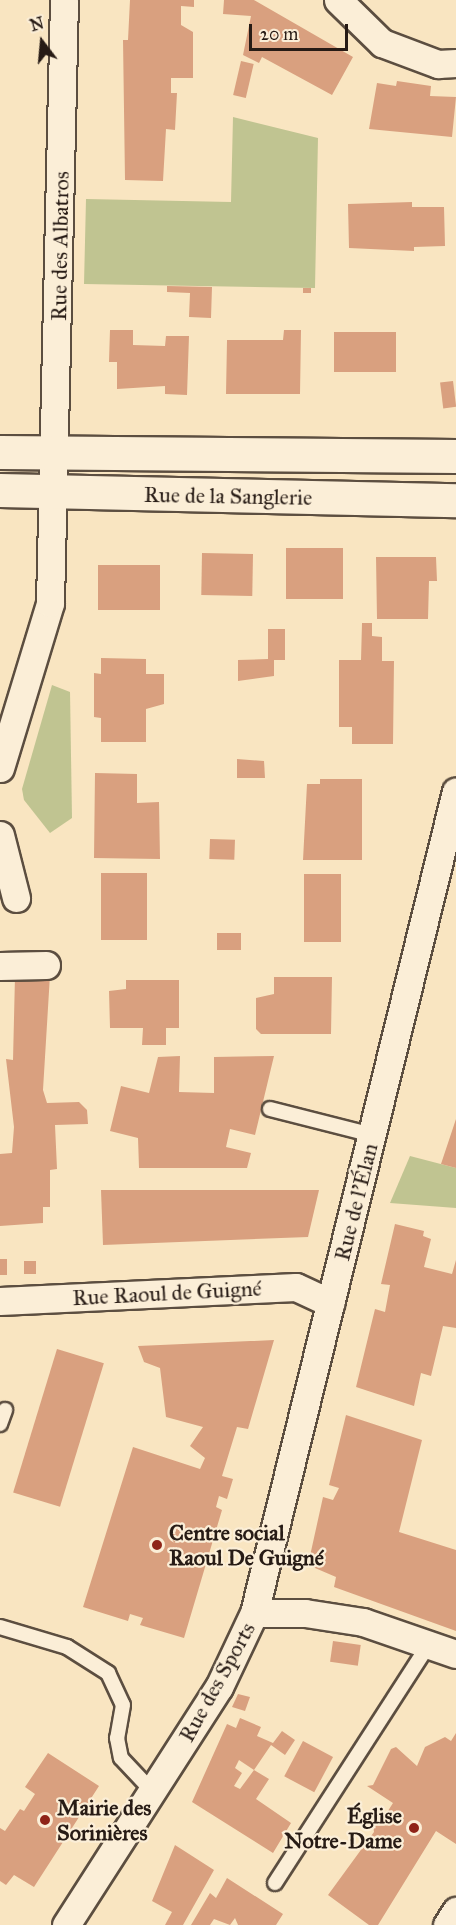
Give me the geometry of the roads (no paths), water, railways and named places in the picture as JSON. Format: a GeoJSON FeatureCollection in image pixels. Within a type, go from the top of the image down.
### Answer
{"type":"FeatureCollection","features":[{"type":"Feature","properties":{"kind":"street","name":"Rue des Albatros"},"geometry":{"type":"LineString","coordinates":[[0,768],[50,603],[56,491],[64,0]]}},
{"type":"Feature","properties":{"kind":"street"},"geometry":{"type":"LineString","coordinates":[[338,0],[382,43],[438,64],[456,63]]}},
{"type":"Feature","properties":{"kind":"street","name":"Rue de la Sanglerie"},"geometry":{"type":"LineString","coordinates":[[0,452],[456,456]]}},
{"type":"Feature","properties":{"kind":"street","name":"Rue de la Sanglerie"},"geometry":{"type":"LineString","coordinates":[[0,490],[456,500]]}},
{"type":"Feature","properties":{"kind":"street","name":"Rue de l'Élan"},"geometry":{"type":"LineString","coordinates":[[254,1613],[456,790]]}},
{"type":"Feature","properties":{"kind":"street"},"geometry":{"type":"LineString","coordinates":[[0,835],[16,898]]}},
{"type":"Feature","properties":{"kind":"street"},"geometry":{"type":"LineString","coordinates":[[0,966],[46,965]]}},
{"type":"Feature","properties":{"kind":"street","name":"Rue Raoul de Guigné"},"geometry":{"type":"LineString","coordinates":[[0,1301],[296,1287],[330,1303]]}},
{"type":"Feature","properties":{"kind":"street","name":"Rue des Sports"},"geometry":{"type":"LineString","coordinates":[[66,1925],[219,1687],[254,1613],[305,1613],[363,1622],[456,1654]]}},
{"type":"Feature","properties":{"kind":"street"},"geometry":{"type":"LineString","coordinates":[[447,1925],[456,1911]]}},
{"type":"Feature","properties":{"kind":"lane"},"geometry":{"type":"LineString","coordinates":[[270,1108],[373,1135]]}},
{"type":"Feature","properties":{"kind":"lane"},"geometry":{"type":"LineString","coordinates":[[0,1424],[5,1410]]}},
{"type":"Feature","properties":{"kind":"lane"},"geometry":{"type":"LineString","coordinates":[[0,1627],[67,1647],[108,1673],[123,1704],[117,1738],[121,1758],[153,1792]]}},
{"type":"Feature","properties":{"kind":"lane"},"geometry":{"type":"LineString","coordinates":[[275,1883],[429,1644]]}},
{"type":"Feature","properties":{"kind":"place","name":"Centre social Raoul De Guigné"},"geometry":{"type":"Point","coordinates":[157,1545]}},
{"type":"Feature","properties":{"kind":"place","name":"Mairie des Sorinières"},"geometry":{"type":"Point","coordinates":[45,1820]}},
{"type":"Feature","properties":{"kind":"place","name":"Église Notre-Dame"},"geometry":{"type":"Point","coordinates":[414,1828]}}]}
